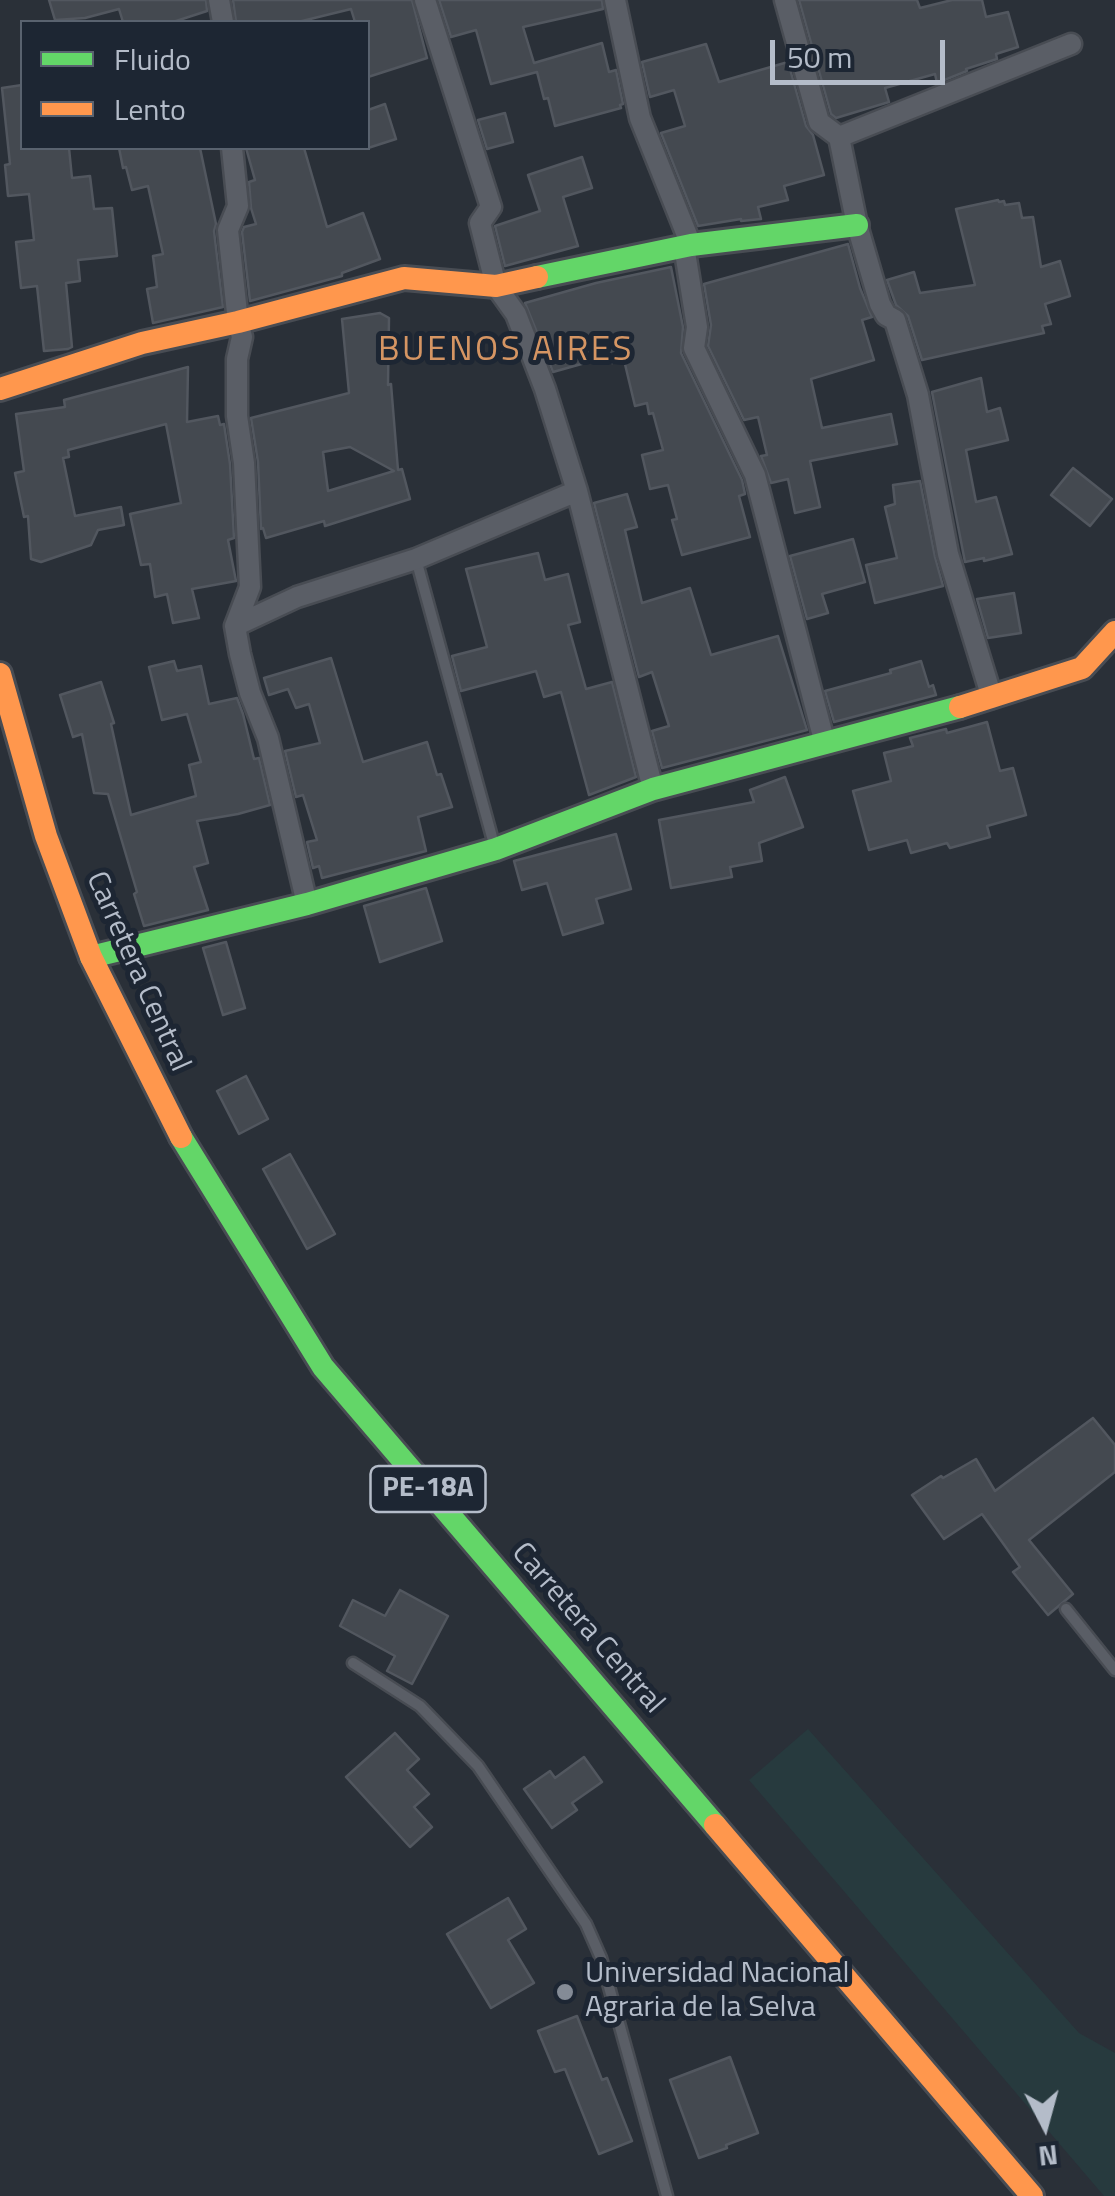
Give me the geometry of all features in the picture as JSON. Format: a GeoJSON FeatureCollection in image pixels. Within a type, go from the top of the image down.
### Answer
{"type":"FeatureCollection","features":[{"type":"Feature","properties":{"kind":"main road"},"geometry":{"type":"LineString","coordinates":[[0,389],[142,343],[404,278],[496,286],[691,245],[857,225]]}},
{"type":"Feature","properties":{"kind":"main road"},"geometry":{"type":"LineString","coordinates":[[91,957],[307,904],[496,849],[653,788],[992,698],[1082,668],[1115,632]]}},
{"type":"Feature","properties":{"kind":"main road","name":"Carretera Central"},"geometry":{"type":"LineString","coordinates":[[0,674],[46,836],[91,957],[184,1142],[324,1367],[1032,2196]]}},
{"type":"Feature","properties":{"kind":"street"},"geometry":{"type":"LineString","coordinates":[[425,0],[491,207],[480,223],[496,286],[516,314],[577,490],[653,788]]}},
{"type":"Feature","properties":{"kind":"street"},"geometry":{"type":"LineString","coordinates":[[615,0],[640,118],[691,245],[685,252],[697,327],[694,348],[755,475],[826,744]]}},
{"type":"Feature","properties":{"kind":"street"},"geometry":{"type":"LineString","coordinates":[[785,0],[819,122],[839,136],[857,225],[880,304],[895,320],[918,395],[948,554],[992,698]]}},
{"type":"Feature","properties":{"kind":"street"},"geometry":{"type":"LineString","coordinates":[[839,136],[1071,44]]}},
{"type":"Feature","properties":{"kind":"street"},"geometry":{"type":"LineString","coordinates":[[232,150],[238,206],[228,230],[242,337],[237,359],[238,416],[250,586],[235,626],[250,693],[268,738],[307,904]]}},
{"type":"Feature","properties":{"kind":"street"},"geometry":{"type":"LineString","coordinates":[[235,626],[297,597],[416,559],[577,490]]}},
{"type":"Feature","properties":{"kind":"lane"},"geometry":{"type":"LineString","coordinates":[[416,559],[496,849]]}},
{"type":"Feature","properties":{"kind":"lane"},"geometry":{"type":"LineString","coordinates":[[1066,1609],[1115,1670]]}},
{"type":"Feature","properties":{"kind":"lane"},"geometry":{"type":"LineString","coordinates":[[353,1663],[420,1706],[478,1766],[586,1924],[600,1958],[667,2196]]}},
{"type":"Feature","properties":{"kind":"green space"},"geometry":{"type":"Polygon","coordinates":[[[808,1729],[1079,2033],[1115,2053],[1115,2196],[1104,2196],[749,1780],[808,1729]]]}},
{"type":"Feature","properties":{"kind":"building"},"geometry":{"type":"Polygon","coordinates":[[[49,0],[206,0],[207,11],[179,20],[122,20],[119,9],[85,18],[55,20],[49,0]]]}},
{"type":"Feature","properties":{"kind":"building"},"geometry":{"type":"Polygon","coordinates":[[[233,0],[412,0],[427,58],[370,76],[370,20],[354,20],[351,9],[306,20],[236,20],[233,0]]]}},
{"type":"Feature","properties":{"kind":"building"},"geometry":{"type":"Polygon","coordinates":[[[439,0],[602,0],[603,9],[523,27],[534,63],[602,43],[609,72],[616,70],[621,108],[555,126],[537,72],[491,84],[476,30],[451,37],[439,0]]]}},
{"type":"Feature","properties":{"kind":"building"},"geometry":{"type":"Polygon","coordinates":[[[799,0],[917,0],[920,8],[952,0],[982,0],[986,17],[1008,12],[1018,47],[937,83],[935,74],[885,88],[889,102],[836,118],[831,114],[799,0]]]}},
{"type":"Feature","properties":{"kind":"building"},"geometry":{"type":"Polygon","coordinates":[[[706,44],[719,82],[788,62],[806,126],[813,135],[824,175],[784,186],[788,200],[758,207],[761,219],[698,226],[661,133],[685,126],[674,90],[650,97],[642,62],[706,44]]]}},
{"type":"Feature","properties":{"kind":"building"},"geometry":{"type":"Polygon","coordinates":[[[20,85],[20,150],[69,150],[72,178],[90,176],[94,209],[112,208],[117,256],[78,260],[80,281],[66,283],[72,347],[68,349],[44,351],[37,286],[21,288],[16,242],[34,240],[29,194],[8,196],[5,165],[10,164],[2,88],[20,85]]]}},
{"type":"Feature","properties":{"kind":"building"},"geometry":{"type":"Polygon","coordinates":[[[385,104],[396,139],[370,147],[370,109],[385,104]]]}},
{"type":"Feature","properties":{"kind":"building"},"geometry":{"type":"Polygon","coordinates":[[[505,113],[513,142],[487,149],[478,120],[505,113]]]}},
{"type":"Feature","properties":{"kind":"building"},"geometry":{"type":"Polygon","coordinates":[[[119,150],[200,150],[216,224],[223,307],[153,323],[147,289],[157,287],[153,256],[163,254],[148,186],[132,190],[126,167],[123,168],[119,150]]]}},
{"type":"Feature","properties":{"kind":"building"},"geometry":{"type":"Polygon","coordinates":[[[247,150],[305,150],[327,227],[363,213],[380,259],[342,276],[250,301],[242,232],[244,227],[256,224],[249,182],[255,180],[247,150]]]}},
{"type":"Feature","properties":{"kind":"building"},"geometry":{"type":"Polygon","coordinates":[[[582,157],[592,188],[563,197],[578,246],[505,266],[495,226],[540,211],[528,175],[582,157]]]}},
{"type":"Feature","properties":{"kind":"building"},"geometry":{"type":"Polygon","coordinates":[[[998,200],[1005,205],[1019,203],[1022,218],[1033,217],[1041,267],[1060,261],[1070,296],[1045,304],[1051,324],[1042,326],[1044,333],[922,360],[908,316],[896,305],[887,280],[914,272],[920,293],[975,285],[956,209],[998,200]]]}},
{"type":"Feature","properties":{"kind":"building"},"geometry":{"type":"Polygon","coordinates":[[[848,244],[872,317],[862,320],[874,360],[811,379],[822,428],[891,414],[897,444],[810,461],[820,507],[795,513],[788,479],[771,483],[761,456],[767,455],[758,417],[744,420],[708,346],[711,325],[704,284],[848,244]]]}},
{"type":"Feature","properties":{"kind":"building"},"geometry":{"type":"Polygon","coordinates":[[[671,267],[683,327],[681,353],[742,480],[745,494],[739,496],[750,537],[682,555],[668,485],[650,489],[642,455],[663,450],[653,413],[649,414],[647,403],[635,406],[624,360],[612,363],[610,356],[553,372],[525,303],[671,267]]]}},
{"type":"Feature","properties":{"kind":"building"},"geometry":{"type":"Polygon","coordinates":[[[380,313],[389,318],[388,385],[391,384],[398,470],[402,469],[410,499],[325,526],[324,521],[266,538],[261,529],[258,462],[251,418],[349,393],[342,319],[380,313]],[[350,447],[323,452],[328,491],[394,471],[350,447]]]}},
{"type":"Feature","properties":{"kind":"building"},"geometry":{"type":"Polygon","coordinates":[[[188,367],[187,422],[218,416],[220,425],[224,424],[234,538],[228,540],[236,581],[192,589],[199,618],[173,623],[167,594],[155,597],[150,564],[141,565],[130,514],[181,503],[166,424],[68,450],[69,457],[63,458],[75,516],[121,507],[124,525],[98,530],[91,545],[41,562],[31,559],[28,516],[24,517],[15,473],[24,471],[16,414],[65,407],[64,400],[188,367]]]}},
{"type":"Feature","properties":{"kind":"building"},"geometry":{"type":"Polygon","coordinates":[[[981,378],[987,412],[1000,408],[1008,440],[966,450],[976,502],[996,497],[1012,554],[965,562],[932,392],[981,378]]]}},
{"type":"Feature","properties":{"kind":"building"},"geometry":{"type":"Polygon","coordinates":[[[1073,468],[1112,499],[1090,526],[1051,495],[1073,468]]]}},
{"type":"Feature","properties":{"kind":"building"},"geometry":{"type":"Polygon","coordinates":[[[920,481],[943,586],[875,603],[866,565],[897,558],[885,507],[895,504],[893,485],[920,481]]]}},
{"type":"Feature","properties":{"kind":"building"},"geometry":{"type":"Polygon","coordinates":[[[627,494],[637,527],[625,530],[642,603],[690,588],[711,655],[778,636],[807,730],[662,768],[652,731],[669,726],[652,672],[639,677],[594,503],[627,494]]]}},
{"type":"Feature","properties":{"kind":"building"},"geometry":{"type":"Polygon","coordinates":[[[853,539],[865,582],[822,594],[828,613],[807,619],[790,556],[853,539]]]}},
{"type":"Feature","properties":{"kind":"building"},"geometry":{"type":"Polygon","coordinates":[[[538,553],[545,580],[568,574],[580,622],[568,625],[586,689],[612,682],[636,777],[589,795],[561,692],[544,697],[536,671],[461,691],[452,656],[487,647],[466,569],[538,553]]]}},
{"type":"Feature","properties":{"kind":"building"},"geometry":{"type":"Polygon","coordinates":[[[1014,593],[1021,633],[988,638],[977,599],[1014,593]]]}},
{"type":"Feature","properties":{"kind":"building"},"geometry":{"type":"Polygon","coordinates":[[[331,658],[363,762],[427,742],[452,807],[418,817],[426,851],[322,878],[319,866],[313,868],[307,842],[317,840],[303,795],[296,797],[285,751],[320,743],[309,704],[296,708],[288,689],[269,695],[264,678],[331,658]]]}},
{"type":"Feature","properties":{"kind":"building"},"geometry":{"type":"Polygon","coordinates":[[[174,661],[177,671],[201,666],[209,704],[237,698],[254,759],[259,758],[270,805],[197,821],[208,863],[194,867],[208,910],[144,926],[108,794],[94,793],[82,734],[73,737],[60,695],[101,682],[114,723],[111,724],[131,815],[196,796],[189,765],[201,762],[187,714],[162,720],[149,667],[174,661]]]}},
{"type":"Feature","properties":{"kind":"building"},"geometry":{"type":"Polygon","coordinates":[[[921,661],[929,687],[933,685],[936,695],[834,722],[825,691],[921,661]]]}},
{"type":"Feature","properties":{"kind":"building"},"geometry":{"type":"Polygon","coordinates":[[[987,722],[1000,771],[1013,768],[1026,815],[987,826],[990,837],[950,848],[947,843],[911,853],[907,840],[869,850],[853,791],[891,781],[884,753],[913,746],[910,738],[987,722]]]}},
{"type":"Feature","properties":{"kind":"building"},"geometry":{"type":"Polygon","coordinates":[[[785,777],[803,827],[759,843],[762,861],[730,867],[732,877],[671,888],[659,820],[754,802],[750,790],[785,777]]]}},
{"type":"Feature","properties":{"kind":"building"},"geometry":{"type":"Polygon","coordinates":[[[616,834],[631,889],[596,899],[603,923],[563,935],[547,883],[522,890],[514,861],[616,834]]]}},
{"type":"Feature","properties":{"kind":"building"},"geometry":{"type":"Polygon","coordinates":[[[426,888],[442,941],[380,962],[364,906],[426,888]]]}},
{"type":"Feature","properties":{"kind":"building"},"geometry":{"type":"Polygon","coordinates":[[[226,942],[245,1008],[223,1015],[203,948],[226,942]]]}},
{"type":"Feature","properties":{"kind":"building"},"geometry":{"type":"Polygon","coordinates":[[[246,1076],[268,1119],[239,1134],[217,1091],[246,1076]]]}},
{"type":"Feature","properties":{"kind":"building"},"geometry":{"type":"Polygon","coordinates":[[[290,1154],[335,1234],[307,1249],[263,1169],[290,1154]]]}},
{"type":"Feature","properties":{"kind":"building"},"geometry":{"type":"Polygon","coordinates":[[[1093,1418],[1115,1445],[1115,1472],[1029,1540],[1073,1594],[1048,1615],[1013,1572],[1020,1567],[982,1514],[944,1539],[912,1495],[976,1459],[995,1491],[1093,1418]]]}},
{"type":"Feature","properties":{"kind":"building"},"geometry":{"type":"Polygon","coordinates":[[[400,1590],[448,1616],[412,1684],[387,1671],[395,1656],[340,1626],[353,1600],[385,1616],[400,1590]]]}},
{"type":"Feature","properties":{"kind":"building"},"geometry":{"type":"Polygon","coordinates":[[[395,1733],[419,1759],[407,1770],[429,1794],[414,1807],[432,1827],[410,1847],[346,1777],[395,1733]]]}},
{"type":"Feature","properties":{"kind":"building"},"geometry":{"type":"Polygon","coordinates":[[[584,1757],[602,1782],[572,1803],[577,1810],[552,1828],[524,1789],[550,1771],[555,1778],[584,1757]]]}},
{"type":"Feature","properties":{"kind":"building"},"geometry":{"type":"Polygon","coordinates":[[[508,1898],[526,1929],[508,1940],[534,1983],[491,2008],[447,1934],[508,1898]]]}},
{"type":"Feature","properties":{"kind":"building"},"geometry":{"type":"Polygon","coordinates":[[[577,2016],[632,2141],[599,2154],[565,2069],[555,2072],[538,2031],[577,2016]]]}},
{"type":"Feature","properties":{"kind":"building"},"geometry":{"type":"Polygon","coordinates":[[[730,2057],[758,2133],[699,2158],[670,2080],[730,2057]]]}},
{"type":"Feature","properties":{"kind":"traffic: fast"},"geometry":{"type":"LineString","coordinates":[[537,277],[691,245],[857,225]]}},
{"type":"Feature","properties":{"kind":"traffic: fast"},"geometry":{"type":"LineString","coordinates":[[91,957],[307,904],[496,849],[653,789],[960,707]]}},
{"type":"Feature","properties":{"kind":"traffic: fast"},"geometry":{"type":"LineString","coordinates":[[181,1137],[323,1367],[715,1825]]}},
{"type":"Feature","properties":{"kind":"traffic: slow"},"geometry":{"type":"LineString","coordinates":[[0,389],[142,343],[404,278],[496,286],[537,277]]}},
{"type":"Feature","properties":{"kind":"traffic: slow"},"geometry":{"type":"LineString","coordinates":[[960,707],[1082,668],[1115,632]]}},
{"type":"Feature","properties":{"kind":"traffic: slow"},"geometry":{"type":"LineString","coordinates":[[0,674],[46,836],[91,957],[181,1137]]}},
{"type":"Feature","properties":{"kind":"traffic: slow"},"geometry":{"type":"LineString","coordinates":[[715,1825],[1032,2196]]}},
{"type":"Feature","properties":{"kind":"place","name":"Universidad Nacional Agraria de la Selva"},"geometry":{"type":"Point","coordinates":[565,1992]}},
{"type":"Feature","properties":{"kind":"district","name":"BUENOS AIRES"},"geometry":{"type":"Point","coordinates":[506,351]}}]}
